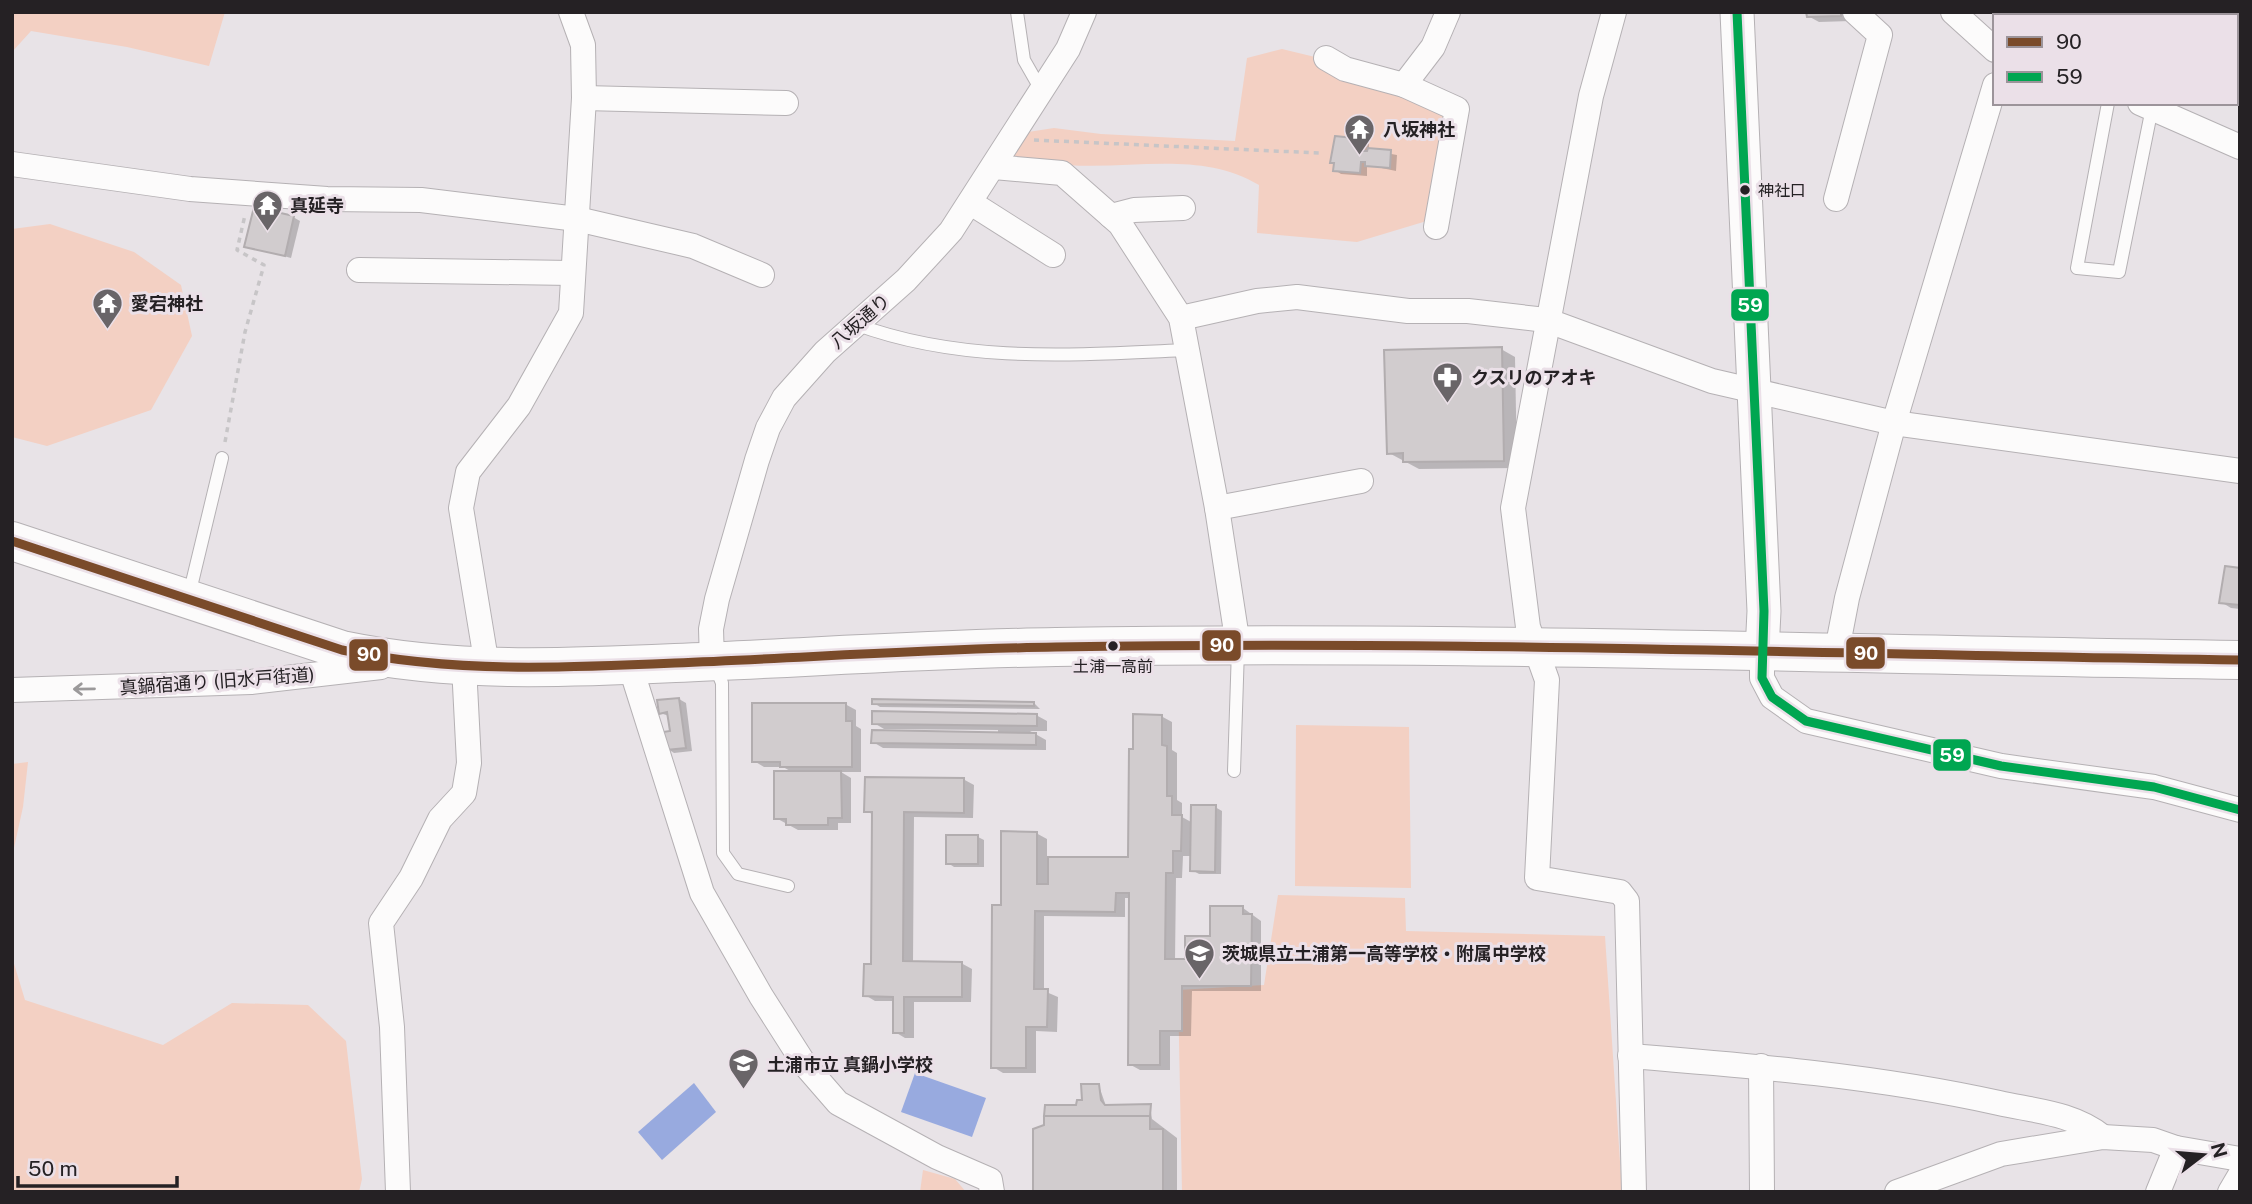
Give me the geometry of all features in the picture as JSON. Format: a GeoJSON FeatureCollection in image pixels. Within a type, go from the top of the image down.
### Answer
{"type":"FeatureCollection","features":[{"type":"Feature","properties":{"kind":"highway"},"geometry":{"type":"LineString","coordinates":[[12,541],[342,650],[476,666],[551,668],[978,648],[1238,645],[1537,647],[1836,655],[2240,660]]}},
{"type":"Feature","properties":{"kind":"street"},"geometry":{"type":"LineString","coordinates":[[398,1192],[392,1027],[381,923],[411,878],[440,819],[464,793],[476,666],[461,508],[468,472],[519,406],[570,313],[584,98],[583,45],[571,12]]}},
{"type":"Feature","properties":{"kind":"street","name":"八坂通り"},"geometry":{"type":"LineString","coordinates":[[712,661],[711,629],[717,599],[768,429],[785,398],[825,352],[906,280],[951,231],[1068,49],[1084,12]]}},
{"type":"Feature","properties":{"kind":"street"},"geometry":{"type":"LineString","coordinates":[[1404,85],[1433,47],[1448,12]]}},
{"type":"Feature","properties":{"kind":"street"},"geometry":{"type":"LineString","coordinates":[[1614,12],[1591,96],[1546,320],[1513,508],[1528,626],[1546,680],[1537,878],[1620,892],[1627,901],[1634,1192]]}},
{"type":"Feature","properties":{"kind":"street"},"geometry":{"type":"LineString","coordinates":[[1737,12],[1764,611],[1762,678],[1772,697],[1806,721],[2001,766],[2154,787],[2240,810]]}},
{"type":"Feature","properties":{"kind":"street"},"geometry":{"type":"LineString","coordinates":[[1836,200],[1880,35],[1855,12]]}},
{"type":"Feature","properties":{"kind":"street"},"geometry":{"type":"LineString","coordinates":[[1953,12],[1993,48]]}},
{"type":"Feature","properties":{"kind":"street"},"geometry":{"type":"LineString","coordinates":[[1326,58],[1345,69],[1404,85],[1457,109],[1436,227]]}},
{"type":"Feature","properties":{"kind":"street"},"geometry":{"type":"LineString","coordinates":[[1836,655],[1847,598],[1894,424],[1993,92]]}},
{"type":"Feature","properties":{"kind":"street"},"geometry":{"type":"LineString","coordinates":[[584,98],[786,103]]}},
{"type":"Feature","properties":{"kind":"street"},"geometry":{"type":"LineString","coordinates":[[2146,106],[2240,147]]}},
{"type":"Feature","properties":{"kind":"street"},"geometry":{"type":"LineString","coordinates":[[12,164],[190,189],[327,199],[421,200],[577,219],[693,246],[762,275]]}},
{"type":"Feature","properties":{"kind":"street"},"geometry":{"type":"LineString","coordinates":[[994,167],[1062,173],[1111,216],[1149,264],[1181,318],[1217,508],[1238,645]]}},
{"type":"Feature","properties":{"kind":"street"},"geometry":{"type":"LineString","coordinates":[[971,203],[1053,255]]}},
{"type":"Feature","properties":{"kind":"street"},"geometry":{"type":"LineString","coordinates":[[1111,216],[1134,210],[1183,208]]}},
{"type":"Feature","properties":{"kind":"street"},"geometry":{"type":"LineString","coordinates":[[359,270],[571,273]]}},
{"type":"Feature","properties":{"kind":"street"},"geometry":{"type":"LineString","coordinates":[[1181,318],[1257,301],[1297,296],[1408,311],[1468,311],[1546,320],[1712,382],[1754,389],[1894,424],[2240,471]]}},
{"type":"Feature","properties":{"kind":"street"},"geometry":{"type":"LineString","coordinates":[[1217,508],[1361,481]]}},
{"type":"Feature","properties":{"kind":"street","name":"真鍋宿通り (旧水戸街道)"},"geometry":{"type":"LineString","coordinates":[[12,690],[251,682],[420,661]]}},
{"type":"Feature","properties":{"kind":"street"},"geometry":{"type":"LineString","coordinates":[[634,665],[638,694],[702,893],[740,962],[805,1065],[838,1103],[937,1157],[990,1180],[992,1192]]}},
{"type":"Feature","properties":{"kind":"street"},"geometry":{"type":"LineString","coordinates":[[1630,1056],[1761,1066],[1916,1085],[2045,1111],[2077,1120],[2103,1137]]}},
{"type":"Feature","properties":{"kind":"street"},"geometry":{"type":"LineString","coordinates":[[1761,1066],[1762,1192]]}},
{"type":"Feature","properties":{"kind":"street"},"geometry":{"type":"LineString","coordinates":[[1897,1192],[2001,1154],[2103,1137],[2153,1140],[2176,1149],[2240,1159]]}},
{"type":"Feature","properties":{"kind":"street"},"geometry":{"type":"LineString","coordinates":[[2158,1192],[2176,1149]]}},
{"type":"Feature","properties":{"kind":"street"},"geometry":{"type":"LineString","coordinates":[[2230,1192],[2240,1175]]}},
{"type":"Feature","properties":{"kind":"lane"},"geometry":{"type":"LineString","coordinates":[[1017,12],[1024,60],[1041,88]]}},
{"type":"Feature","properties":{"kind":"lane"},"geometry":{"type":"LineString","coordinates":[[2108,105],[2077,268],[2119,272],[2146,106]]}},
{"type":"Feature","properties":{"kind":"lane"},"geometry":{"type":"LineString","coordinates":[[855,324],[914,342],[997,354],[1041,356],[1187,350]]}},
{"type":"Feature","properties":{"kind":"lane"},"geometry":{"type":"LineString","coordinates":[[189,599],[222,458]]}},
{"type":"Feature","properties":{"kind":"lane"},"geometry":{"type":"LineString","coordinates":[[1234,771],[1238,645]]}},
{"type":"Feature","properties":{"kind":"lane"},"geometry":{"type":"LineString","coordinates":[[712,661],[722,683],[723,853],[738,874],[788,886]]}},
{"type":"Feature","properties":{"kind":"path"},"geometry":{"type":"LineString","coordinates":[[1008,139],[1319,153]]}},
{"type":"Feature","properties":{"kind":"path"},"geometry":{"type":"LineString","coordinates":[[222,458],[245,332],[264,265],[237,250],[249,193]]}},
{"type":"Feature","properties":{"kind":"shaded area"},"geometry":{"type":"Polygon","coordinates":[[[12,12],[225,12],[209,66],[127,47],[31,31],[12,52],[12,12]]]}},
{"type":"Feature","properties":{"kind":"shaded area"},"geometry":{"type":"Polygon","coordinates":[[[1282,49],[1315,57],[1447,113],[1430,220],[1357,242],[1257,233],[1259,185],[1236,174],[1189,165],[1067,165],[1013,157],[1028,132],[1054,128],[1101,134],[1235,141],[1247,58],[1282,49]]]}},
{"type":"Feature","properties":{"kind":"shaded area"},"geometry":{"type":"Polygon","coordinates":[[[50,224],[134,252],[181,285],[192,336],[151,410],[47,446],[12,437],[12,229],[50,224]]]}},
{"type":"Feature","properties":{"kind":"shaded area"},"geometry":{"type":"Polygon","coordinates":[[[1296,725],[1409,727],[1411,888],[1295,886],[1296,725]]]}},
{"type":"Feature","properties":{"kind":"shaded area"},"geometry":{"type":"Polygon","coordinates":[[[28,762],[23,807],[12,857],[12,764],[28,762]]]}},
{"type":"Feature","properties":{"kind":"shaded area"},"geometry":{"type":"Polygon","coordinates":[[[1278,895],[1405,898],[1406,931],[1605,936],[1622,1192],[1182,1192],[1178,990],[1264,985],[1278,895]]]}},
{"type":"Feature","properties":{"kind":"shaded area"},"geometry":{"type":"Polygon","coordinates":[[[12,957],[25,1000],[163,1045],[232,1003],[308,1005],[346,1041],[362,1179],[359,1192],[12,1192],[12,957]]]}},
{"type":"Feature","properties":{"kind":"shaded area"},"geometry":{"type":"Polygon","coordinates":[[[923,1170],[955,1179],[966,1192],[920,1192],[923,1170]]]}},
{"type":"Feature","properties":{"kind":"water"},"geometry":{"type":"Polygon","coordinates":[[[915,1073],[986,1098],[972,1137],[901,1112],[915,1073]]]}},
{"type":"Feature","properties":{"kind":"water"},"geometry":{"type":"Polygon","coordinates":[[[694,1083],[716,1112],[662,1160],[638,1132],[694,1083]]]}},
{"type":"Feature","properties":{"kind":"building"},"geometry":{"type":"Polygon","coordinates":[[[1806,12],[1841,12],[1841,16],[1807,17],[1806,12]]]}},
{"type":"Feature","properties":{"kind":"building","name":"八坂神社"},"geometry":{"type":"Polygon","coordinates":[[[1335,136],[1363,139],[1362,151],[1367,151],[1368,148],[1391,150],[1390,168],[1365,166],[1365,162],[1361,162],[1360,173],[1333,171],[1334,163],[1330,163],[1335,136]]]}},
{"type":"Feature","properties":{"kind":"building"},"geometry":{"type":"Polygon","coordinates":[[[254,207],[294,216],[285,256],[244,247],[254,207]]]}},
{"type":"Feature","properties":{"kind":"building"},"geometry":{"type":"Polygon","coordinates":[[[1502,347],[1504,461],[1403,462],[1403,453],[1387,454],[1384,350],[1502,347]]]}},
{"type":"Feature","properties":{"kind":"building"},"geometry":{"type":"Polygon","coordinates":[[[2225,566],[2240,568],[2240,605],[2219,603],[2225,566]]]}},
{"type":"Feature","properties":{"kind":"building"},"geometry":{"type":"Polygon","coordinates":[[[679,698],[686,748],[666,750],[663,732],[670,731],[667,712],[659,714],[657,700],[679,698]]]}},
{"type":"Feature","properties":{"kind":"building"},"geometry":{"type":"Polygon","coordinates":[[[872,699],[1034,702],[1034,706],[872,704],[872,699]]]}},
{"type":"Feature","properties":{"kind":"building"},"geometry":{"type":"Polygon","coordinates":[[[752,703],[846,703],[846,721],[852,721],[852,767],[780,767],[780,762],[752,762],[752,703]]]}},
{"type":"Feature","properties":{"kind":"building"},"geometry":{"type":"Polygon","coordinates":[[[872,711],[1037,714],[1037,726],[872,724],[872,711]]]}},
{"type":"Feature","properties":{"kind":"building"},"geometry":{"type":"Polygon","coordinates":[[[1133,714],[1162,715],[1162,745],[1167,746],[1167,796],[1172,796],[1172,815],[1182,815],[1181,851],[1173,851],[1173,873],[1166,873],[1165,959],[1185,959],[1185,936],[1210,936],[1210,906],[1243,906],[1243,914],[1252,914],[1251,986],[1182,986],[1182,1031],[1160,1031],[1160,1065],[1128,1065],[1129,893],[1116,893],[1115,912],[1035,911],[1034,989],[1048,989],[1047,1027],[1026,1027],[1026,1068],[991,1068],[992,905],[1001,905],[1001,831],[1037,832],[1037,884],[1048,884],[1048,857],[1128,857],[1129,749],[1133,749],[1133,714]]]}},
{"type":"Feature","properties":{"kind":"building"},"geometry":{"type":"Polygon","coordinates":[[[872,730],[1036,733],[1036,745],[871,743],[872,730]]]}},
{"type":"Feature","properties":{"kind":"building"},"geometry":{"type":"Polygon","coordinates":[[[774,771],[841,771],[842,818],[828,818],[828,825],[786,825],[786,819],[774,819],[774,771]]]}},
{"type":"Feature","properties":{"kind":"building"},"geometry":{"type":"Polygon","coordinates":[[[865,777],[964,778],[964,813],[904,812],[903,961],[962,962],[962,997],[904,997],[904,1033],[893,1033],[893,997],[863,996],[864,964],[871,964],[872,812],[864,812],[865,777]]]}},
{"type":"Feature","properties":{"kind":"building"},"geometry":{"type":"Polygon","coordinates":[[[1191,805],[1216,805],[1215,872],[1190,871],[1191,805]]]}},
{"type":"Feature","properties":{"kind":"building"},"geometry":{"type":"Polygon","coordinates":[[[946,835],[978,835],[978,864],[946,864],[946,835]]]}},
{"type":"Feature","properties":{"kind":"building"},"geometry":{"type":"Polygon","coordinates":[[[1081,1084],[1099,1084],[1101,1100],[1105,1105],[1151,1104],[1150,1116],[1044,1116],[1045,1105],[1076,1105],[1077,1100],[1082,1100],[1081,1084]]]}},
{"type":"Feature","properties":{"kind":"building"},"geometry":{"type":"Polygon","coordinates":[[[1044,1116],[1150,1116],[1150,1129],[1163,1129],[1163,1192],[1033,1192],[1033,1129],[1044,1125],[1044,1116]]]}},
{"type":"Feature","properties":{"kind":"transit line","name":"59"},"geometry":{"type":"LineString","coordinates":[[1737,12],[1764,611],[1762,678],[1772,697],[1806,721],[2001,766],[2154,787],[2240,810]]}},
{"type":"Feature","properties":{"kind":"transit line","name":"90"},"geometry":{"type":"LineString","coordinates":[[12,541],[342,650],[466,666],[592,666],[961,650],[1204,645],[1500,647],[2240,660]]}},
{"type":"Feature","properties":{"kind":"place","name":"八坂神社"},"geometry":{"type":"Point","coordinates":[1360,156]}},
{"type":"Feature","properties":{"kind":"place","name":"神社口"},"geometry":{"type":"Point","coordinates":[1745,190]}},
{"type":"Feature","properties":{"kind":"place","name":"真延寺"},"geometry":{"type":"Point","coordinates":[267,232]}},
{"type":"Feature","properties":{"kind":"place","name":"愛宕神社"},"geometry":{"type":"Point","coordinates":[108,330]}},
{"type":"Feature","properties":{"kind":"place","name":"クスリのアオキ"},"geometry":{"type":"Point","coordinates":[1448,404]}},
{"type":"Feature","properties":{"kind":"place","name":"土浦一高前"},"geometry":{"type":"Point","coordinates":[1113,646]}},
{"type":"Feature","properties":{"kind":"place","name":"茨城県立土浦第一高等学校・附属中学校"},"geometry":{"type":"Point","coordinates":[1199,980]}},
{"type":"Feature","properties":{"kind":"place","name":"土浦市立 真鍋小学校"},"geometry":{"type":"Point","coordinates":[744,1091]}}]}
